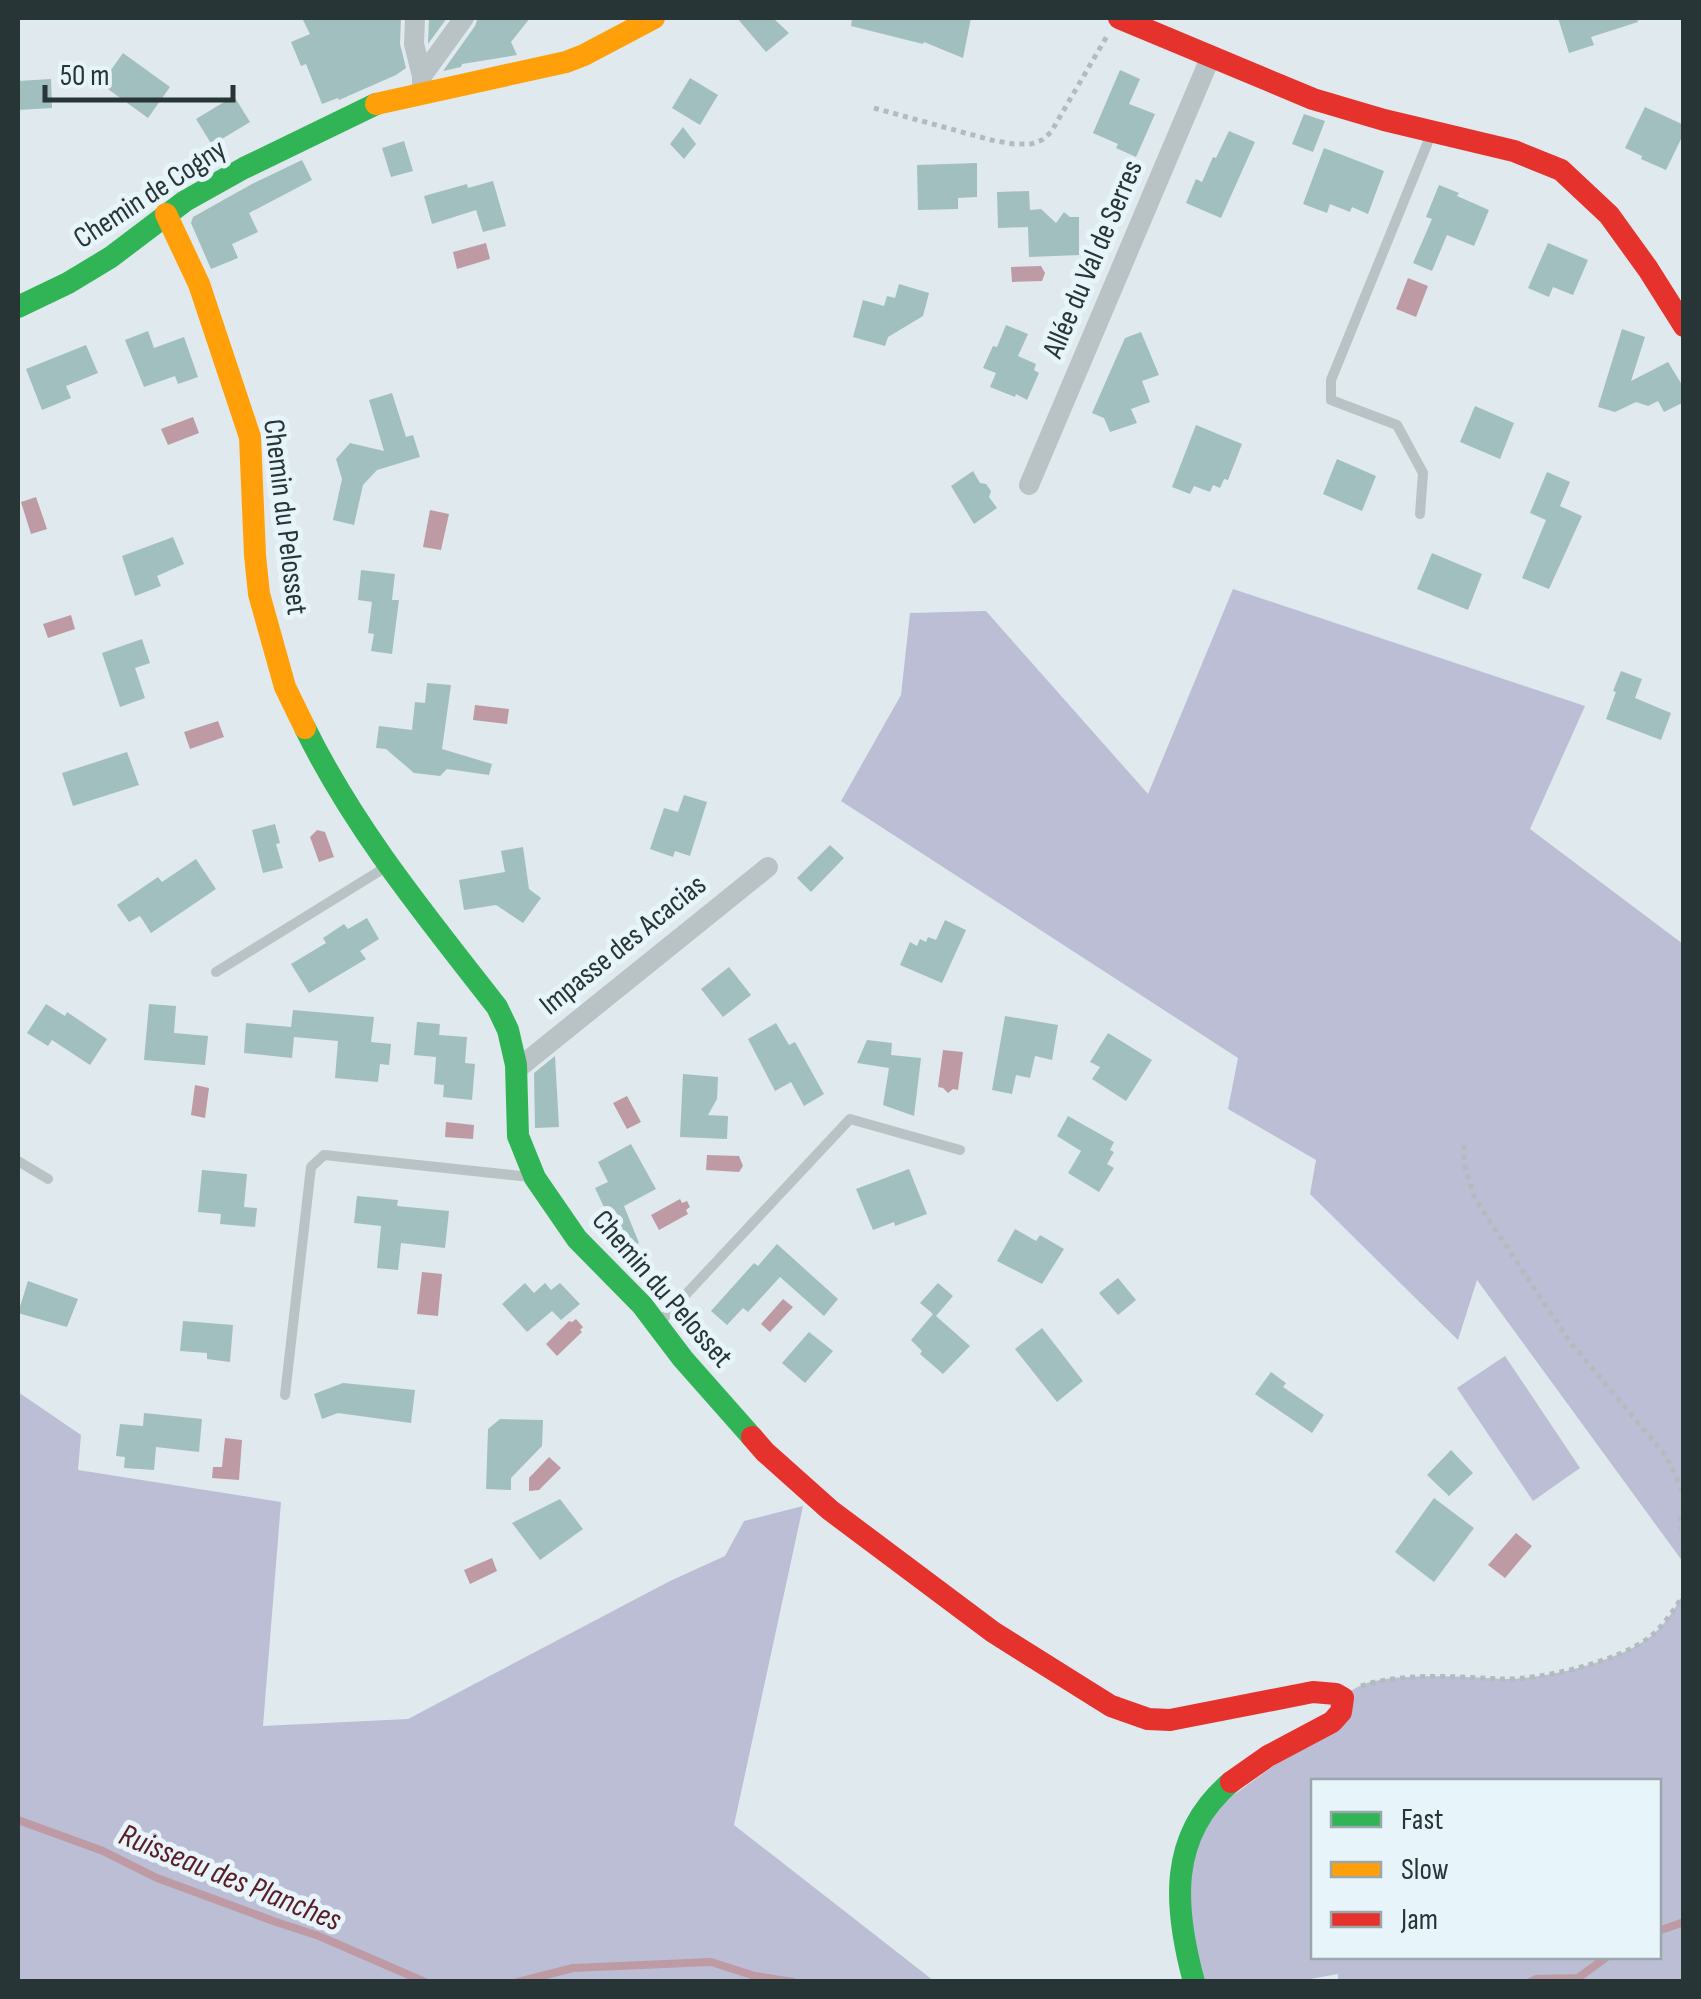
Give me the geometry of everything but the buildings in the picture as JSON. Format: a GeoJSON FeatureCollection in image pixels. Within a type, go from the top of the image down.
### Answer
{"type":"FeatureCollection","features":[{"type":"Feature","properties":{"kind":"street"},"geometry":{"type":"LineString","coordinates":[[415,18],[414,44],[422,84]]}},
{"type":"Feature","properties":{"kind":"street"},"geometry":{"type":"LineString","coordinates":[[422,84],[464,18]]}},
{"type":"Feature","properties":{"kind":"street","name":"Chemin de Cogny"},"geometry":{"type":"LineString","coordinates":[[18,306],[112,257],[166,214],[244,168],[381,102],[422,84],[566,62],[654,18]]}},
{"type":"Feature","properties":{"kind":"street"},"geometry":{"type":"LineString","coordinates":[[1116,23],[1212,56],[1313,99],[1514,151],[1561,170],[1609,215],[1684,326]]}},
{"type":"Feature","properties":{"kind":"street","name":"Allée du Val de Serres"},"geometry":{"type":"LineString","coordinates":[[1030,485],[1212,56]]}},
{"type":"Feature","properties":{"kind":"street","name":"Chemin du Pelosset"},"geometry":{"type":"LineString","coordinates":[[166,214],[199,284],[250,437],[259,594],[285,687],[326,771],[386,866],[496,1007],[508,1030],[516,1070],[518,1136],[535,1178],[577,1239],[642,1306],[765,1452],[830,1510],[994,1632],[1089,1694],[1132,1715],[1159,1720],[1314,1692],[1341,1696]]}},
{"type":"Feature","properties":{"kind":"street","name":"Impasse des Acacias"},"geometry":{"type":"LineString","coordinates":[[516,1070],[768,867]]}},
{"type":"Feature","properties":{"kind":"street"},"geometry":{"type":"LineString","coordinates":[[1194,1982],[1180,1911],[1181,1874],[1190,1836],[1211,1800],[1226,1785],[1272,1753],[1332,1724],[1343,1708],[1341,1696]]}},
{"type":"Feature","properties":{"kind":"lane"},"geometry":{"type":"LineString","coordinates":[[1420,514],[1423,473],[1397,425],[1331,400],[1331,380],[1432,132]]}},
{"type":"Feature","properties":{"kind":"lane"},"geometry":{"type":"LineString","coordinates":[[216,972],[386,866]]}},
{"type":"Feature","properties":{"kind":"lane"},"geometry":{"type":"LineString","coordinates":[[656,1326],[850,1119],[960,1150]]}},
{"type":"Feature","properties":{"kind":"lane"},"geometry":{"type":"LineString","coordinates":[[285,1395],[311,1167],[324,1155],[535,1178]]}},
{"type":"Feature","properties":{"kind":"lane"},"geometry":{"type":"LineString","coordinates":[[18,1161],[48,1179]]}},
{"type":"Feature","properties":{"kind":"path"},"geometry":{"type":"LineString","coordinates":[[874,108],[991,140],[1031,144],[1051,132],[1116,23]]}},
{"type":"Feature","properties":{"kind":"path"},"geometry":{"type":"LineString","coordinates":[[1464,1146],[1464,1164],[1475,1198],[1571,1343],[1666,1456],[1684,1494]]}},
{"type":"Feature","properties":{"kind":"path"},"geometry":{"type":"LineString","coordinates":[[1684,1506],[1680,1520],[1684,1544]]}},
{"type":"Feature","properties":{"kind":"path"},"geometry":{"type":"LineString","coordinates":[[1341,1696],[1365,1684],[1411,1678],[1505,1679],[1600,1662],[1650,1636],[1684,1594]]}},
{"type":"Feature","properties":{"kind":"shaded area"},"geometry":{"type":"Polygon","coordinates":[[[486,243],[490,259],[457,269],[453,252],[486,243]]]}},
{"type":"Feature","properties":{"kind":"shaded area"},"geometry":{"type":"Polygon","coordinates":[[[1041,266],[1045,273],[1042,281],[1012,282],[1011,267],[1041,266]]]}},
{"type":"Feature","properties":{"kind":"shaded area"},"geometry":{"type":"Polygon","coordinates":[[[1408,278],[1428,286],[1416,317],[1396,309],[1408,278]]]}},
{"type":"Feature","properties":{"kind":"shaded area"},"geometry":{"type":"Polygon","coordinates":[[[193,417],[199,433],[168,445],[161,429],[193,417]]]}},
{"type":"Feature","properties":{"kind":"shaded area"},"geometry":{"type":"Polygon","coordinates":[[[36,497],[47,529],[31,534],[21,502],[36,497]]]}},
{"type":"Feature","properties":{"kind":"shaded area"},"geometry":{"type":"Polygon","coordinates":[[[430,510],[449,514],[441,550],[423,547],[430,510]]]}},
{"type":"Feature","properties":{"kind":"shaded area"},"geometry":{"type":"Polygon","coordinates":[[[1233,589],[1585,706],[1530,829],[1683,944],[1683,1562],[1477,1280],[1458,1340],[1310,1194],[1316,1160],[1228,1109],[1238,1058],[841,801],[901,695],[910,613],[986,611],[1148,794],[1233,589]]]}},
{"type":"Feature","properties":{"kind":"shaded area"},"geometry":{"type":"Polygon","coordinates":[[[71,615],[75,629],[48,638],[43,624],[71,615]]]}},
{"type":"Feature","properties":{"kind":"shaded area"},"geometry":{"type":"Polygon","coordinates":[[[475,705],[509,709],[507,724],[473,720],[475,705]]]}},
{"type":"Feature","properties":{"kind":"shaded area"},"geometry":{"type":"Polygon","coordinates":[[[218,721],[224,737],[190,749],[184,732],[218,721]]]}},
{"type":"Feature","properties":{"kind":"shaded area"},"geometry":{"type":"Polygon","coordinates":[[[317,830],[325,832],[334,857],[319,862],[310,837],[317,830]]]}},
{"type":"Feature","properties":{"kind":"shaded area"},"geometry":{"type":"Polygon","coordinates":[[[943,1050],[963,1052],[958,1090],[948,1093],[938,1087],[943,1050]]]}},
{"type":"Feature","properties":{"kind":"shaded area"},"geometry":{"type":"Polygon","coordinates":[[[195,1085],[209,1088],[205,1118],[191,1115],[195,1085]]]}},
{"type":"Feature","properties":{"kind":"shaded area"},"geometry":{"type":"Polygon","coordinates":[[[627,1096],[641,1122],[627,1129],[613,1103],[627,1096]]]}},
{"type":"Feature","properties":{"kind":"shaded area"},"geometry":{"type":"Polygon","coordinates":[[[446,1122],[474,1125],[473,1139],[445,1137],[446,1122]]]}},
{"type":"Feature","properties":{"kind":"shaded area"},"geometry":{"type":"Polygon","coordinates":[[[707,1155],[739,1156],[743,1166],[739,1172],[706,1170],[707,1155]]]}},
{"type":"Feature","properties":{"kind":"shaded area"},"geometry":{"type":"Polygon","coordinates":[[[680,1199],[682,1203],[687,1201],[688,1214],[659,1230],[651,1215],[680,1199]]]}},
{"type":"Feature","properties":{"kind":"shaded area"},"geometry":{"type":"Polygon","coordinates":[[[422,1272],[442,1274],[438,1316],[417,1314],[422,1272]]]}},
{"type":"Feature","properties":{"kind":"shaded area"},"geometry":{"type":"Polygon","coordinates":[[[783,1299],[793,1307],[770,1332],[761,1324],[783,1299]]]}},
{"type":"Feature","properties":{"kind":"shaded area"},"geometry":{"type":"Polygon","coordinates":[[[576,1319],[583,1327],[582,1332],[557,1356],[546,1344],[576,1319]]]}},
{"type":"Feature","properties":{"kind":"shaded area"},"geometry":{"type":"Polygon","coordinates":[[[1505,1356],[1580,1468],[1533,1501],[1457,1388],[1505,1356]]]}},
{"type":"Feature","properties":{"kind":"shaded area"},"geometry":{"type":"Polygon","coordinates":[[[18,1392],[81,1435],[78,1470],[281,1502],[263,1726],[408,1719],[725,1556],[744,1521],[803,1506],[734,1825],[934,1981],[18,1981],[18,1392]]]}},
{"type":"Feature","properties":{"kind":"shaded area"},"geometry":{"type":"Polygon","coordinates":[[[225,1438],[242,1440],[239,1480],[212,1478],[213,1467],[222,1467],[225,1438]]]}},
{"type":"Feature","properties":{"kind":"shaded area"},"geometry":{"type":"Polygon","coordinates":[[[549,1457],[561,1468],[539,1490],[529,1491],[529,1478],[549,1457]]]}},
{"type":"Feature","properties":{"kind":"shaded area"},"geometry":{"type":"Polygon","coordinates":[[[1516,1533],[1532,1546],[1505,1578],[1488,1565],[1516,1533]]]}},
{"type":"Feature","properties":{"kind":"shaded area"},"geometry":{"type":"Polygon","coordinates":[[[492,1558],[497,1571],[470,1584],[464,1570],[492,1558]]]}},
{"type":"Feature","properties":{"kind":"shaded area"},"geometry":{"type":"Polygon","coordinates":[[[1683,1594],[1683,1981],[1338,1981],[1338,1974],[1299,1981],[1194,1982],[1183,1938],[1197,1822],[1332,1723],[1341,1696],[1362,1685],[1392,1678],[1518,1679],[1558,1673],[1636,1646],[1665,1622],[1683,1594]]]}},
{"type":"Feature","properties":{"kind":"waterway","name":"Ruisseau des Planches"},"geometry":{"type":"LineString","coordinates":[[18,1820],[103,1851],[157,1878],[319,1936],[425,1982]]}},
{"type":"Feature","properties":{"kind":"waterway","name":"Ruisseau des Planches"},"geometry":{"type":"LineString","coordinates":[[1661,1930],[1684,1922]]}},
{"type":"Feature","properties":{"kind":"waterway","name":"Ruisseau des Planches"},"geometry":{"type":"LineString","coordinates":[[1530,1982],[1578,1978],[1604,1959]]}},
{"type":"Feature","properties":{"kind":"waterway","name":"Ruisseau des Planches"},"geometry":{"type":"LineString","coordinates":[[518,1982],[573,1968],[711,1962],[755,1976],[793,1982]]}},
{"type":"Feature","properties":{"kind":"traffic: fast"},"geometry":{"type":"LineString","coordinates":[[18,307],[111,257],[185,201],[376,104]]}},
{"type":"Feature","properties":{"kind":"traffic: fast"},"geometry":{"type":"LineString","coordinates":[[305,728],[369,837],[497,1007],[508,1030],[516,1065],[518,1136],[535,1178],[577,1239],[642,1305],[683,1359],[752,1437]]}},
{"type":"Feature","properties":{"kind":"traffic: fast"},"geometry":{"type":"LineString","coordinates":[[1194,1982],[1182,1927],[1181,1875],[1195,1826],[1231,1782]]}},
{"type":"Feature","properties":{"kind":"traffic: slow"},"geometry":{"type":"LineString","coordinates":[[376,104],[566,62],[654,18]]}},
{"type":"Feature","properties":{"kind":"traffic: slow"},"geometry":{"type":"LineString","coordinates":[[166,214],[199,284],[250,437],[259,594],[285,687],[305,728]]}},
{"type":"Feature","properties":{"kind":"traffic: jam"},"geometry":{"type":"LineString","coordinates":[[1119,18],[1313,99],[1514,151],[1561,170],[1609,215],[1684,326]]}},
{"type":"Feature","properties":{"kind":"traffic: jam"},"geometry":{"type":"LineString","coordinates":[[752,1437],[830,1510],[993,1632],[1111,1706],[1148,1719],[1170,1720],[1313,1692],[1343,1698],[1341,1712],[1332,1722],[1268,1756],[1231,1782]]}}]}
